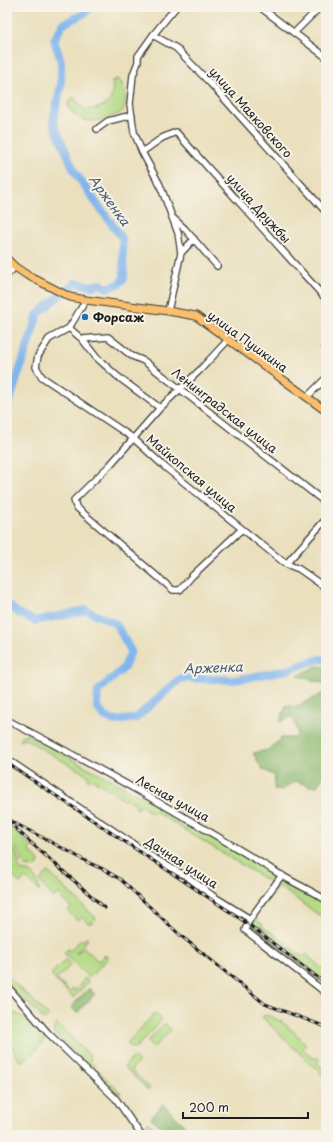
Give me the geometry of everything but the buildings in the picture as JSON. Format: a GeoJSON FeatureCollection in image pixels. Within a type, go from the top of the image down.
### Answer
{"type":"FeatureCollection","features":[{"type":"Feature","properties":{"kind":"main road","name":"улица Пушкина"},"geometry":{"type":"LineString","coordinates":[[7,259],[15,267],[27,275],[70,297],[196,316],[326,411]]}},
{"type":"Feature","properties":{"kind":"street"},"geometry":{"type":"LineString","coordinates":[[168,311],[181,253],[178,233],[160,185],[142,152],[134,132],[130,104],[133,75],[138,62],[138,56],[176,7]]}},
{"type":"Feature","properties":{"kind":"street"},"geometry":{"type":"LineString","coordinates":[[260,7],[326,57]]}},
{"type":"Feature","properties":{"kind":"street"},"geometry":{"type":"LineString","coordinates":[[294,33],[320,7]]}},
{"type":"Feature","properties":{"kind":"street","name":"улица Маяковского"},"geometry":{"type":"LineString","coordinates":[[153,35],[176,48],[211,84],[326,212]]}},
{"type":"Feature","properties":{"kind":"street"},"geometry":{"type":"LineString","coordinates":[[97,129],[108,121],[132,115]]}},
{"type":"Feature","properties":{"kind":"street","name":"улица Дружбы"},"geometry":{"type":"LineString","coordinates":[[142,152],[162,138],[176,132],[326,299]]}},
{"type":"Feature","properties":{"kind":"street"},"geometry":{"type":"LineString","coordinates":[[173,218],[185,229],[217,266]]}},
{"type":"Feature","properties":{"kind":"street"},"geometry":{"type":"LineString","coordinates":[[181,253],[194,239]]}},
{"type":"Feature","properties":{"kind":"street"},"geometry":{"type":"LineString","coordinates":[[7,275],[15,267]]}},
{"type":"Feature","properties":{"kind":"street"},"geometry":{"type":"LineString","coordinates":[[86,300],[69,328],[82,339],[96,357],[116,376],[160,408]]}},
{"type":"Feature","properties":{"kind":"street","name":"Майкопская улица"},"geometry":{"type":"LineString","coordinates":[[69,328],[49,340],[38,356],[36,367],[42,378],[133,438],[166,468],[286,564],[299,569],[326,588]]}},
{"type":"Feature","properties":{"kind":"street","name":"Ленинградская улица"},"geometry":{"type":"LineString","coordinates":[[82,339],[108,337],[132,356],[144,360],[326,503]]}},
{"type":"Feature","properties":{"kind":"street"},"geometry":{"type":"LineString","coordinates":[[326,339],[326,348]]}},
{"type":"Feature","properties":{"kind":"street"},"geometry":{"type":"LineString","coordinates":[[228,340],[200,370],[160,408],[110,465],[74,500],[76,507],[173,590],[180,590],[192,576],[242,529]]}},
{"type":"Feature","properties":{"kind":"street"},"geometry":{"type":"LineString","coordinates":[[307,397],[326,378]]}},
{"type":"Feature","properties":{"kind":"street"},"geometry":{"type":"LineString","coordinates":[[286,564],[326,519]]}},
{"type":"Feature","properties":{"kind":"street","name":"Лесная улица"},"geometry":{"type":"LineString","coordinates":[[7,720],[116,779],[326,900]]}},
{"type":"Feature","properties":{"kind":"street","name":"Дачная улица"},"geometry":{"type":"LineString","coordinates":[[7,760],[151,856],[185,875],[213,896],[250,919]]}},
{"type":"Feature","properties":{"kind":"street"},"geometry":{"type":"LineString","coordinates":[[282,875],[250,919],[245,930],[326,993]]}},
{"type":"Feature","properties":{"kind":"street"},"geometry":{"type":"LineString","coordinates":[[7,986],[48,1033],[116,1099],[141,1135]]}},
{"type":"Feature","properties":{"kind":"green space"},"geometry":{"type":"Polygon","coordinates":[[[116,79],[123,84],[125,93],[123,111],[116,115],[97,121],[89,121],[79,118],[73,113],[68,104],[73,97],[86,110],[94,109],[109,102],[113,88],[112,81],[116,79]]]}},
{"type":"Feature","properties":{"kind":"green space"},"geometry":{"type":"Polygon","coordinates":[[[317,666],[326,667],[326,684],[297,676],[317,666]]]}},
{"type":"Feature","properties":{"kind":"green space"},"geometry":{"type":"Polygon","coordinates":[[[326,691],[326,773],[317,786],[310,786],[296,781],[282,790],[274,789],[275,776],[262,769],[253,753],[268,750],[282,738],[294,738],[298,734],[293,716],[280,722],[286,705],[295,707],[326,691]]]}},
{"type":"Feature","properties":{"kind":"green space"},"geometry":{"type":"Polygon","coordinates":[[[26,734],[159,806],[276,875],[273,884],[154,811],[152,813],[140,805],[138,809],[135,808],[137,804],[127,798],[124,801],[121,797],[92,779],[90,781],[88,780],[89,777],[82,772],[27,740],[20,740],[23,735],[26,734]]]}},
{"type":"Feature","properties":{"kind":"green space"},"geometry":{"type":"Polygon","coordinates":[[[7,824],[32,847],[29,850],[39,863],[36,867],[27,867],[21,861],[17,848],[15,850],[20,865],[18,867],[23,871],[28,871],[36,879],[40,890],[39,891],[26,878],[20,883],[12,876],[10,878],[7,875],[7,824]]]}},
{"type":"Feature","properties":{"kind":"green space"},"geometry":{"type":"Polygon","coordinates":[[[48,872],[95,917],[91,923],[88,923],[82,917],[78,921],[68,911],[71,907],[62,900],[63,898],[59,893],[54,898],[43,886],[40,880],[48,872]]]}},
{"type":"Feature","properties":{"kind":"green space"},"geometry":{"type":"Polygon","coordinates":[[[281,879],[285,879],[326,906],[326,920],[278,886],[254,917],[269,932],[270,931],[303,957],[306,954],[321,968],[322,967],[326,971],[326,982],[249,924],[281,879]]]}},
{"type":"Feature","properties":{"kind":"green space"},"geometry":{"type":"Polygon","coordinates":[[[86,938],[88,939],[76,954],[84,947],[98,961],[105,955],[108,958],[89,978],[64,953],[68,949],[70,951],[81,939],[83,941],[86,938]]]}},
{"type":"Feature","properties":{"kind":"green space"},"geometry":{"type":"Polygon","coordinates":[[[66,959],[71,965],[56,979],[70,992],[73,989],[75,991],[85,978],[88,981],[73,998],[52,977],[52,973],[66,959]]]}},
{"type":"Feature","properties":{"kind":"green space"},"geometry":{"type":"Polygon","coordinates":[[[7,975],[49,1016],[45,1020],[12,989],[7,981],[7,975]]]}},
{"type":"Feature","properties":{"kind":"green space"},"geometry":{"type":"Polygon","coordinates":[[[89,988],[95,994],[77,1013],[71,1007],[89,988]]]}},
{"type":"Feature","properties":{"kind":"green space"},"geometry":{"type":"Polygon","coordinates":[[[7,1010],[28,1020],[46,1036],[39,1047],[22,1061],[20,1061],[7,1038],[7,1010]]]}},
{"type":"Feature","properties":{"kind":"green space"},"geometry":{"type":"Polygon","coordinates":[[[155,1013],[162,1020],[134,1050],[127,1043],[155,1013]]]}},
{"type":"Feature","properties":{"kind":"green space"},"geometry":{"type":"Polygon","coordinates":[[[265,1015],[282,1022],[304,1042],[306,1045],[303,1049],[314,1059],[317,1057],[320,1060],[317,1063],[326,1071],[326,1079],[262,1017],[265,1015]]]}},
{"type":"Feature","properties":{"kind":"green space"},"geometry":{"type":"Polygon","coordinates":[[[165,1023],[171,1030],[153,1048],[147,1042],[165,1023]]]}},
{"type":"Feature","properties":{"kind":"green space"},"geometry":{"type":"Polygon","coordinates":[[[57,1024],[91,1057],[90,1062],[121,1093],[117,1093],[54,1033],[54,1028],[57,1024]]]}},
{"type":"Feature","properties":{"kind":"green space"},"geometry":{"type":"Polygon","coordinates":[[[133,1057],[139,1062],[131,1070],[150,1088],[148,1090],[124,1067],[133,1057]]]}},
{"type":"Feature","properties":{"kind":"green space"},"geometry":{"type":"Polygon","coordinates":[[[163,1104],[194,1135],[168,1135],[151,1118],[163,1104]]]}},
{"type":"Feature","properties":{"kind":"green space"},"geometry":{"type":"Polygon","coordinates":[[[148,1122],[161,1135],[147,1135],[144,1126],[148,1122]]]}},
{"type":"Feature","properties":{"kind":"waterway","name":"Арженка"},"geometry":{"type":"LineString","coordinates":[[7,409],[38,314],[75,283],[92,286],[101,284],[107,288],[119,284],[124,278],[122,238],[75,172],[53,122],[61,84],[61,61],[54,40],[63,24],[85,13],[91,7]]}},
{"type":"Feature","properties":{"kind":"waterway","name":"Арженка"},"geometry":{"type":"LineString","coordinates":[[7,604],[18,613],[35,621],[86,610],[116,624],[131,651],[124,668],[98,691],[97,707],[104,716],[114,721],[136,718],[181,678],[235,680],[287,670],[320,659],[326,660]]}},
{"type":"Feature","properties":{"kind":"railway"},"geometry":{"type":"LineString","coordinates":[[7,763],[248,924],[326,984]]}},
{"type":"Feature","properties":{"kind":"railway"},"geometry":{"type":"LineString","coordinates":[[7,819],[120,879],[180,935],[265,1004],[326,1027]]}},
{"type":"Feature","properties":{"kind":"railway"},"geometry":{"type":"LineString","coordinates":[[11,824],[105,908]]}},
{"type":"Feature","properties":{"kind":"place","name":"Форсаж"},"geometry":{"type":"Point","coordinates":[85,317]}}]}
